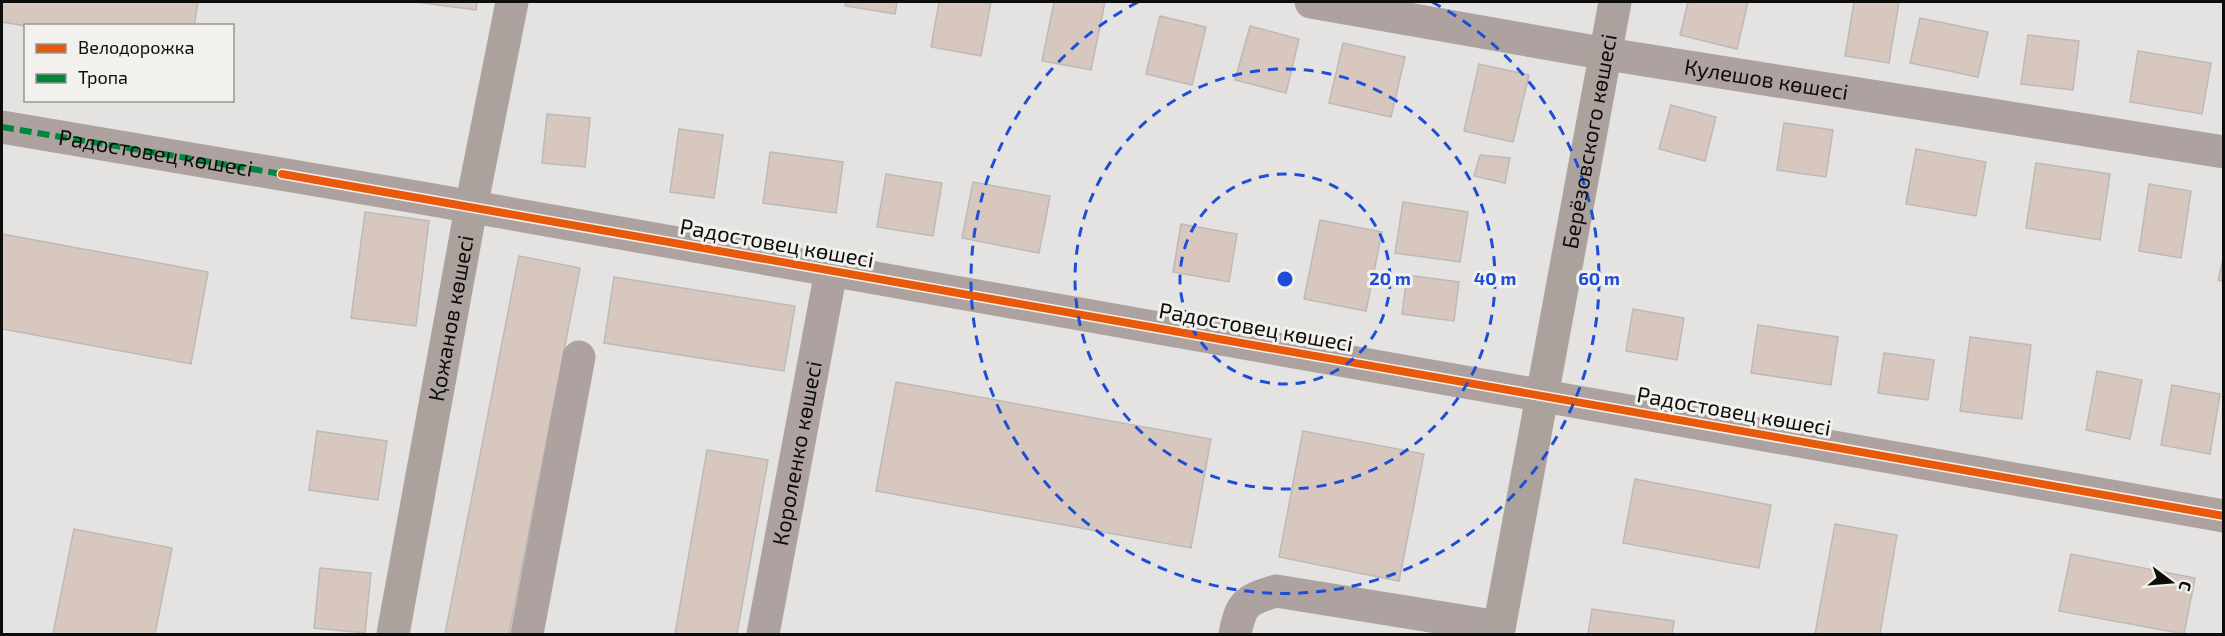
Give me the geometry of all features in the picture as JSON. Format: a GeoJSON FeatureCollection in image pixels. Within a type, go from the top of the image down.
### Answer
{"type":"FeatureCollection","features":[{"type":"Feature","properties":{"kind":"street","name":"Қожанов көшесі"},"geometry":{"type":"LineString","coordinates":[[393,634],[471,208],[512,2]]}},
{"type":"Feature","properties":{"kind":"street","name":"Кулешов көшесі"},"geometry":{"type":"LineString","coordinates":[[1311,2],[1607,54],[2223,152]]}},
{"type":"Feature","properties":{"kind":"street","name":"Берёзовского көшесі"},"geometry":{"type":"LineString","coordinates":[[1498,631],[1544,396],[1615,2]]}},
{"type":"Feature","properties":{"kind":"street","name":"Радостовец көшесі"},"geometry":{"type":"LineString","coordinates":[[2,127],[282,174],[2223,516]]}},
{"type":"Feature","properties":{"kind":"street","name":"Короленко көшесі"},"geometry":{"type":"LineString","coordinates":[[763,634],[831,271]]}},
{"type":"Feature","properties":{"kind":"street"},"geometry":{"type":"LineString","coordinates":[[527,634],[579,357]]}},
{"type":"Feature","properties":{"kind":"street"},"geometry":{"type":"LineString","coordinates":[[1235,634],[1239,612],[1254,598],[1276,591],[1498,631]]}},
{"type":"Feature","properties":{"kind":"building"},"geometry":{"type":"Polygon","coordinates":[[[2,2],[198,2],[194,24],[24,26],[2,22],[2,2]]]}},
{"type":"Feature","properties":{"kind":"building"},"geometry":{"type":"Polygon","coordinates":[[[415,2],[477,2],[476,10],[415,2]]]}},
{"type":"Feature","properties":{"kind":"building"},"geometry":{"type":"Polygon","coordinates":[[[846,2],[897,2],[895,14],[845,6],[846,2]]]}},
{"type":"Feature","properties":{"kind":"building"},"geometry":{"type":"Polygon","coordinates":[[[939,2],[991,2],[981,56],[931,47],[939,2]]]}},
{"type":"Feature","properties":{"kind":"building"},"geometry":{"type":"Polygon","coordinates":[[[1054,2],[1105,2],[1091,70],[1042,61],[1054,2]]]}},
{"type":"Feature","properties":{"kind":"building"},"geometry":{"type":"Polygon","coordinates":[[[1688,2],[1748,2],[1737,49],[1680,35],[1688,2]]]}},
{"type":"Feature","properties":{"kind":"building"},"geometry":{"type":"Polygon","coordinates":[[[1854,2],[1899,2],[1889,63],[1845,56],[1854,2]]]}},
{"type":"Feature","properties":{"kind":"building"},"geometry":{"type":"Polygon","coordinates":[[[1160,16],[1206,27],[1192,85],[1146,74],[1160,16]]]}},
{"type":"Feature","properties":{"kind":"building"},"geometry":{"type":"Polygon","coordinates":[[[1920,18],[1988,32],[1978,77],[1910,63],[1920,18]]]}},
{"type":"Feature","properties":{"kind":"building"},"geometry":{"type":"Polygon","coordinates":[[[1250,26],[1299,39],[1286,93],[1235,80],[1250,26]]]}},
{"type":"Feature","properties":{"kind":"building"},"geometry":{"type":"Polygon","coordinates":[[[2028,35],[2079,41],[2073,90],[2021,84],[2028,35]]]}},
{"type":"Feature","properties":{"kind":"building"},"geometry":{"type":"Polygon","coordinates":[[[1343,43],[1405,57],[1391,117],[1329,103],[1343,43]]]}},
{"type":"Feature","properties":{"kind":"building"},"geometry":{"type":"Polygon","coordinates":[[[2138,51],[2211,63],[2202,114],[2130,102],[2138,51]]]}},
{"type":"Feature","properties":{"kind":"building"},"geometry":{"type":"Polygon","coordinates":[[[1479,64],[1529,75],[1513,142],[1464,131],[1479,64]]]}},
{"type":"Feature","properties":{"kind":"building"},"geometry":{"type":"Polygon","coordinates":[[[1671,105],[1716,117],[1705,161],[1659,149],[1671,105]]]}},
{"type":"Feature","properties":{"kind":"building"},"geometry":{"type":"Polygon","coordinates":[[[547,114],[590,118],[585,167],[542,163],[547,114]]]}},
{"type":"Feature","properties":{"kind":"building"},"geometry":{"type":"Polygon","coordinates":[[[1784,123],[1833,130],[1826,177],[1777,170],[1784,123]]]}},
{"type":"Feature","properties":{"kind":"building"},"geometry":{"type":"Polygon","coordinates":[[[679,129],[723,135],[714,198],[670,192],[679,129]]]}},
{"type":"Feature","properties":{"kind":"building"},"geometry":{"type":"Polygon","coordinates":[[[1916,149],[1986,162],[1976,216],[1906,204],[1916,149]]]}},
{"type":"Feature","properties":{"kind":"building"},"geometry":{"type":"Polygon","coordinates":[[[770,152],[843,162],[836,213],[763,203],[770,152]]]}},
{"type":"Feature","properties":{"kind":"building"},"geometry":{"type":"Polygon","coordinates":[[[1480,155],[1510,158],[1505,183],[1474,176],[1480,155]]]}},
{"type":"Feature","properties":{"kind":"building"},"geometry":{"type":"Polygon","coordinates":[[[2036,163],[2110,174],[2100,240],[2026,228],[2036,163]]]}},
{"type":"Feature","properties":{"kind":"building"},"geometry":{"type":"Polygon","coordinates":[[[886,174],[942,183],[933,236],[877,227],[886,174]]]}},
{"type":"Feature","properties":{"kind":"building"},"geometry":{"type":"Polygon","coordinates":[[[973,182],[1050,196],[1039,253],[962,238],[973,182]]]}},
{"type":"Feature","properties":{"kind":"building"},"geometry":{"type":"Polygon","coordinates":[[[2149,184],[2191,191],[2181,258],[2139,251],[2149,184]]]}},
{"type":"Feature","properties":{"kind":"building"},"geometry":{"type":"Polygon","coordinates":[[[1403,202],[1468,212],[1460,262],[1395,253],[1403,202]]]}},
{"type":"Feature","properties":{"kind":"building"},"geometry":{"type":"Polygon","coordinates":[[[365,212],[429,221],[416,326],[351,318],[365,212]]]}},
{"type":"Feature","properties":{"kind":"building"},"geometry":{"type":"Polygon","coordinates":[[[1320,220],[1382,232],[1366,311],[1304,299],[1320,220]]]}},
{"type":"Feature","properties":{"kind":"building"},"geometry":{"type":"Polygon","coordinates":[[[1181,224],[1237,234],[1229,282],[1173,272],[1181,224]]]}},
{"type":"Feature","properties":{"kind":"building"},"geometry":{"type":"Polygon","coordinates":[[[2,234],[208,272],[191,364],[2,329],[2,234]]]}},
{"type":"Feature","properties":{"kind":"building"},"geometry":{"type":"Polygon","coordinates":[[[2224,255],[2224,282],[2218,280],[2224,255]]]}},
{"type":"Feature","properties":{"kind":"building"},"geometry":{"type":"Polygon","coordinates":[[[519,256],[580,268],[509,634],[445,634],[519,256]]]}},
{"type":"Feature","properties":{"kind":"building"},"geometry":{"type":"Polygon","coordinates":[[[1407,275],[1459,282],[1454,321],[1402,314],[1407,275]]]}},
{"type":"Feature","properties":{"kind":"building"},"geometry":{"type":"Polygon","coordinates":[[[614,277],[795,306],[784,371],[604,343],[614,277]]]}},
{"type":"Feature","properties":{"kind":"building"},"geometry":{"type":"Polygon","coordinates":[[[1633,309],[1684,318],[1677,360],[1626,351],[1633,309]]]}},
{"type":"Feature","properties":{"kind":"building"},"geometry":{"type":"Polygon","coordinates":[[[1758,325],[1838,337],[1831,385],[1751,373],[1758,325]]]}},
{"type":"Feature","properties":{"kind":"building"},"geometry":{"type":"Polygon","coordinates":[[[1970,337],[2031,345],[2022,419],[1960,411],[1970,337]]]}},
{"type":"Feature","properties":{"kind":"building"},"geometry":{"type":"Polygon","coordinates":[[[1884,353],[1934,360],[1928,400],[1878,393],[1884,353]]]}},
{"type":"Feature","properties":{"kind":"building"},"geometry":{"type":"Polygon","coordinates":[[[2097,371],[2142,380],[2130,439],[2086,430],[2097,371]]]}},
{"type":"Feature","properties":{"kind":"building"},"geometry":{"type":"Polygon","coordinates":[[[896,382],[1211,439],[1191,548],[876,491],[896,382]]]}},
{"type":"Feature","properties":{"kind":"building"},"geometry":{"type":"Polygon","coordinates":[[[2172,385],[2220,394],[2210,454],[2161,445],[2172,385]]]}},
{"type":"Feature","properties":{"kind":"building"},"geometry":{"type":"Polygon","coordinates":[[[317,431],[387,441],[378,500],[309,490],[317,431]]]}},
{"type":"Feature","properties":{"kind":"building"},"geometry":{"type":"Polygon","coordinates":[[[1303,431],[1424,454],[1399,581],[1279,557],[1303,431]]]}},
{"type":"Feature","properties":{"kind":"building"},"geometry":{"type":"Polygon","coordinates":[[[707,450],[768,460],[737,634],[675,634],[707,450]]]}},
{"type":"Feature","properties":{"kind":"building"},"geometry":{"type":"Polygon","coordinates":[[[1635,479],[1771,505],[1759,568],[1623,543],[1635,479]]]}},
{"type":"Feature","properties":{"kind":"building"},"geometry":{"type":"Polygon","coordinates":[[[1835,524],[1897,535],[1880,634],[1815,634],[1835,524]]]}},
{"type":"Feature","properties":{"kind":"building"},"geometry":{"type":"Polygon","coordinates":[[[74,529],[172,548],[155,634],[53,634],[74,529]]]}},
{"type":"Feature","properties":{"kind":"building"},"geometry":{"type":"Polygon","coordinates":[[[2071,554],[2195,578],[2184,634],[2059,611],[2071,554]]]}},
{"type":"Feature","properties":{"kind":"building"},"geometry":{"type":"Polygon","coordinates":[[[320,568],[371,573],[365,633],[314,628],[320,568]]]}},
{"type":"Feature","properties":{"kind":"building"},"geometry":{"type":"Polygon","coordinates":[[[1592,609],[1674,621],[1672,634],[1588,634],[1592,609]]]}},
{"type":"Feature","properties":{"kind":"marked path"},"geometry":{"type":"LineString","coordinates":[[2,127],[282,174]]}},
{"type":"Feature","properties":{"kind":"cycle path"},"geometry":{"type":"LineString","coordinates":[[282,174],[2224,516]]}}]}
